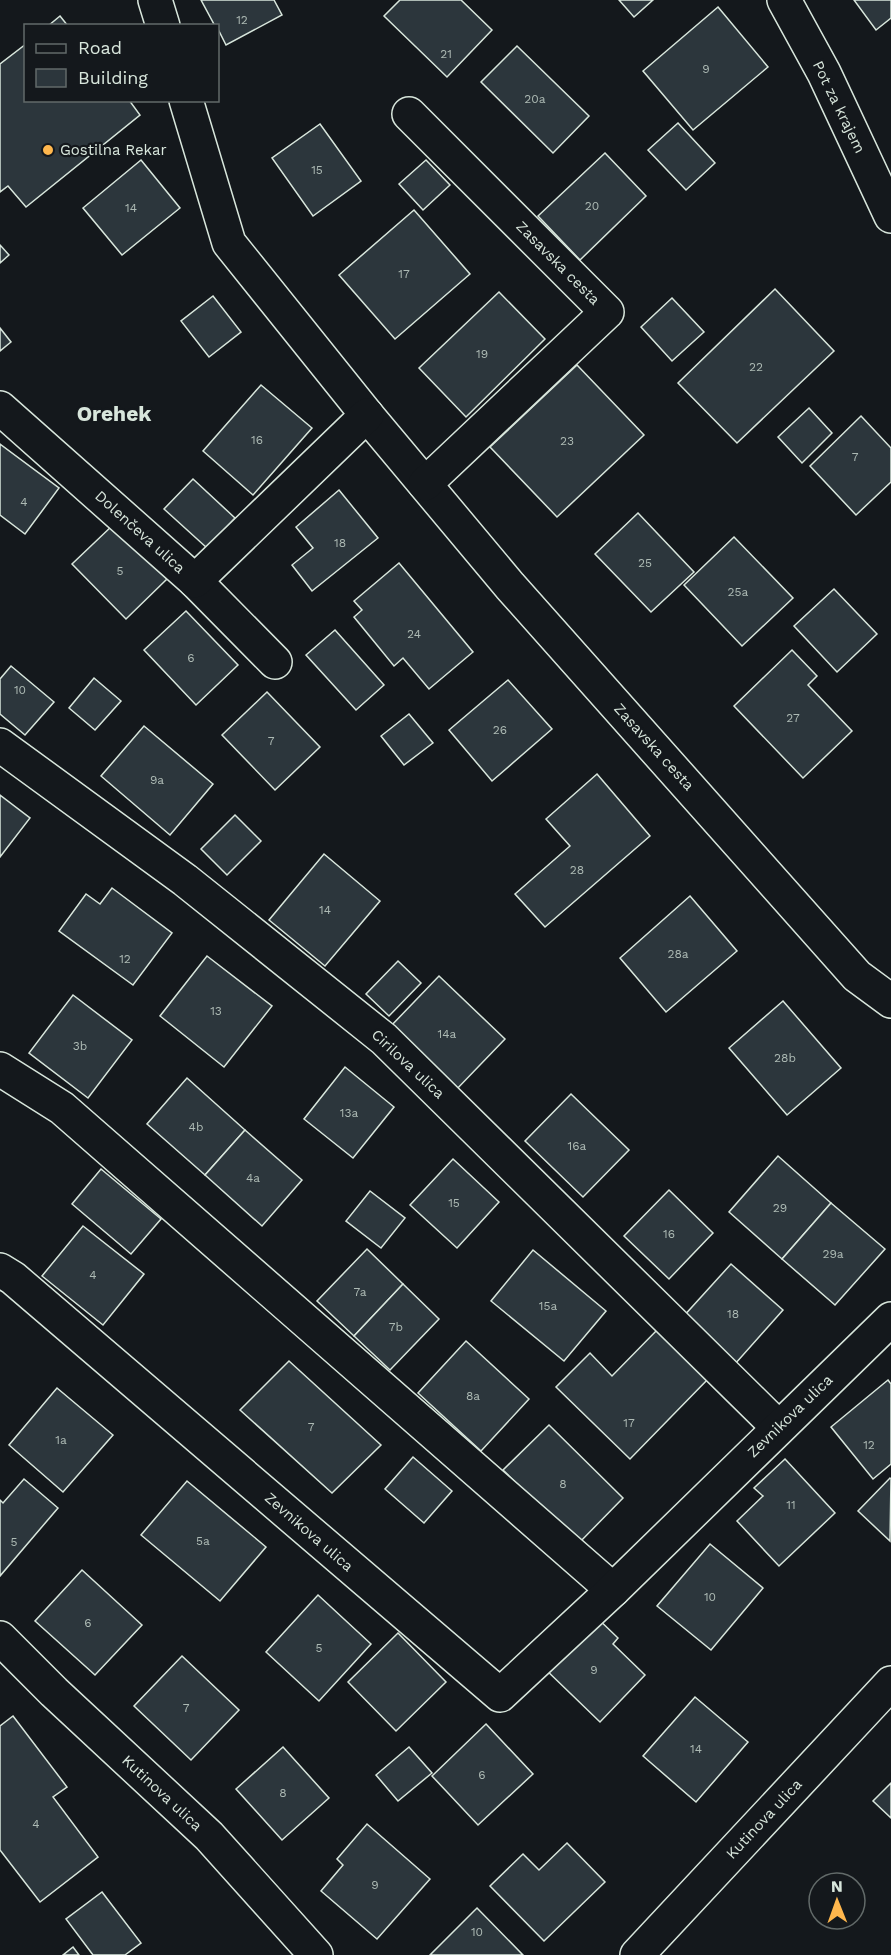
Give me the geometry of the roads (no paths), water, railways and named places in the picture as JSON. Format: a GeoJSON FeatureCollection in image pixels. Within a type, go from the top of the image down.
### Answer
{"type":"FeatureCollection","features":[{"type":"Feature","properties":{"kind":"street"},"geometry":{"type":"LineString","coordinates":[[155,0],[162,24]]}},
{"type":"Feature","properties":{"kind":"street","name":"Pot za krajem"},"geometry":{"type":"LineString","coordinates":[[784,0],[824,73],[891,216]]}},
{"type":"Feature","properties":{"kind":"street","name":"Zasavska cesta"},"geometry":{"type":"LineString","coordinates":[[187,102],[229,243],[367,415],[510,586],[857,976],[891,1000]]}},
{"type":"Feature","properties":{"kind":"street","name":"Zasavska cesta"},"geometry":{"type":"LineString","coordinates":[[409,114],[607,312],[425,484]]}},
{"type":"Feature","properties":{"kind":"street","name":"Dolenčeva ulica"},"geometry":{"type":"LineString","coordinates":[[0,408],[195,581],[275,662]]}},
{"type":"Feature","properties":{"kind":"street"},"geometry":{"type":"LineString","coordinates":[[195,581],[367,415]]}},
{"type":"Feature","properties":{"kind":"street","name":"Cirilova ulica"},"geometry":{"type":"LineString","coordinates":[[0,745],[185,880],[384,1039],[778,1427]]}},
{"type":"Feature","properties":{"kind":"street"},"geometry":{"type":"LineString","coordinates":[[0,1069],[62,1108],[613,1590]]}},
{"type":"Feature","properties":{"kind":"street","name":"Zevnikova ulica"},"geometry":{"type":"LineString","coordinates":[[0,1270],[13,1278],[500,1695],[613,1590],[891,1319]]}},
{"type":"Feature","properties":{"kind":"street","name":"Kutinova ulica"},"geometry":{"type":"LineString","coordinates":[[0,1638],[54,1692],[209,1836],[316,1955]]}},
{"type":"Feature","properties":{"kind":"street","name":"Kutinova ulica"},"geometry":{"type":"LineString","coordinates":[[637,1955],[891,1683]]}},
{"type":"Feature","properties":{"kind":"place","name":"Gostilna Rekar"},"geometry":{"type":"Point","coordinates":[48,150]}},
{"type":"Feature","properties":{"kind":"district","name":"Orehek"},"geometry":{"type":"Point","coordinates":[114,414]}}]}
